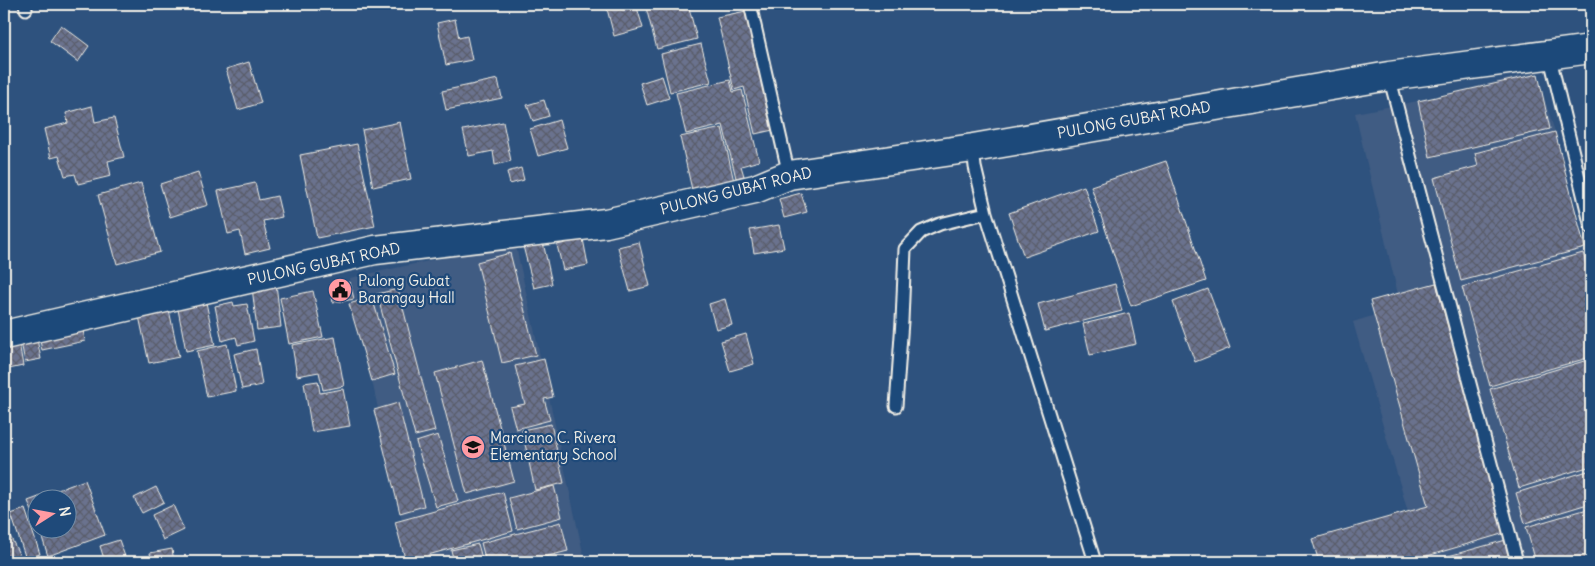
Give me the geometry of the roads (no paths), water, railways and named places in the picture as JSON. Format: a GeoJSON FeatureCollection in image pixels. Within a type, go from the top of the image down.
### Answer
{"type":"FeatureCollection","features":[{"type":"Feature","properties":{"kind":"main road","name":"PULONG GUBAT ROAD"},"geometry":{"type":"LineString","coordinates":[[4,335],[375,250],[606,223],[755,189],[789,174],[972,148],[1389,76],[1591,49]]}},
{"type":"Feature","properties":{"kind":"lane"},"geometry":{"type":"LineString","coordinates":[[750,4],[789,174]]}},
{"type":"Feature","properties":{"kind":"lane"},"geometry":{"type":"LineString","coordinates":[[1549,54],[1591,227]]}},
{"type":"Feature","properties":{"kind":"lane"},"geometry":{"type":"LineString","coordinates":[[1389,76],[1518,562]]}},
{"type":"Feature","properties":{"kind":"lane"},"geometry":{"type":"LineString","coordinates":[[972,148],[986,213],[1096,562]]}},
{"type":"Feature","properties":{"kind":"lane"},"geometry":{"type":"LineString","coordinates":[[896,406],[905,249],[921,232],[940,224],[986,213]]}},
{"type":"Feature","properties":{"kind":"place","name":"Pulong Gubat Barangay Hall"},"geometry":{"type":"Point","coordinates":[340,290]}},
{"type":"Feature","properties":{"kind":"place","name":"Marciano C. Rivera Elementary School"},"geometry":{"type":"Point","coordinates":[473,447]}}]}
